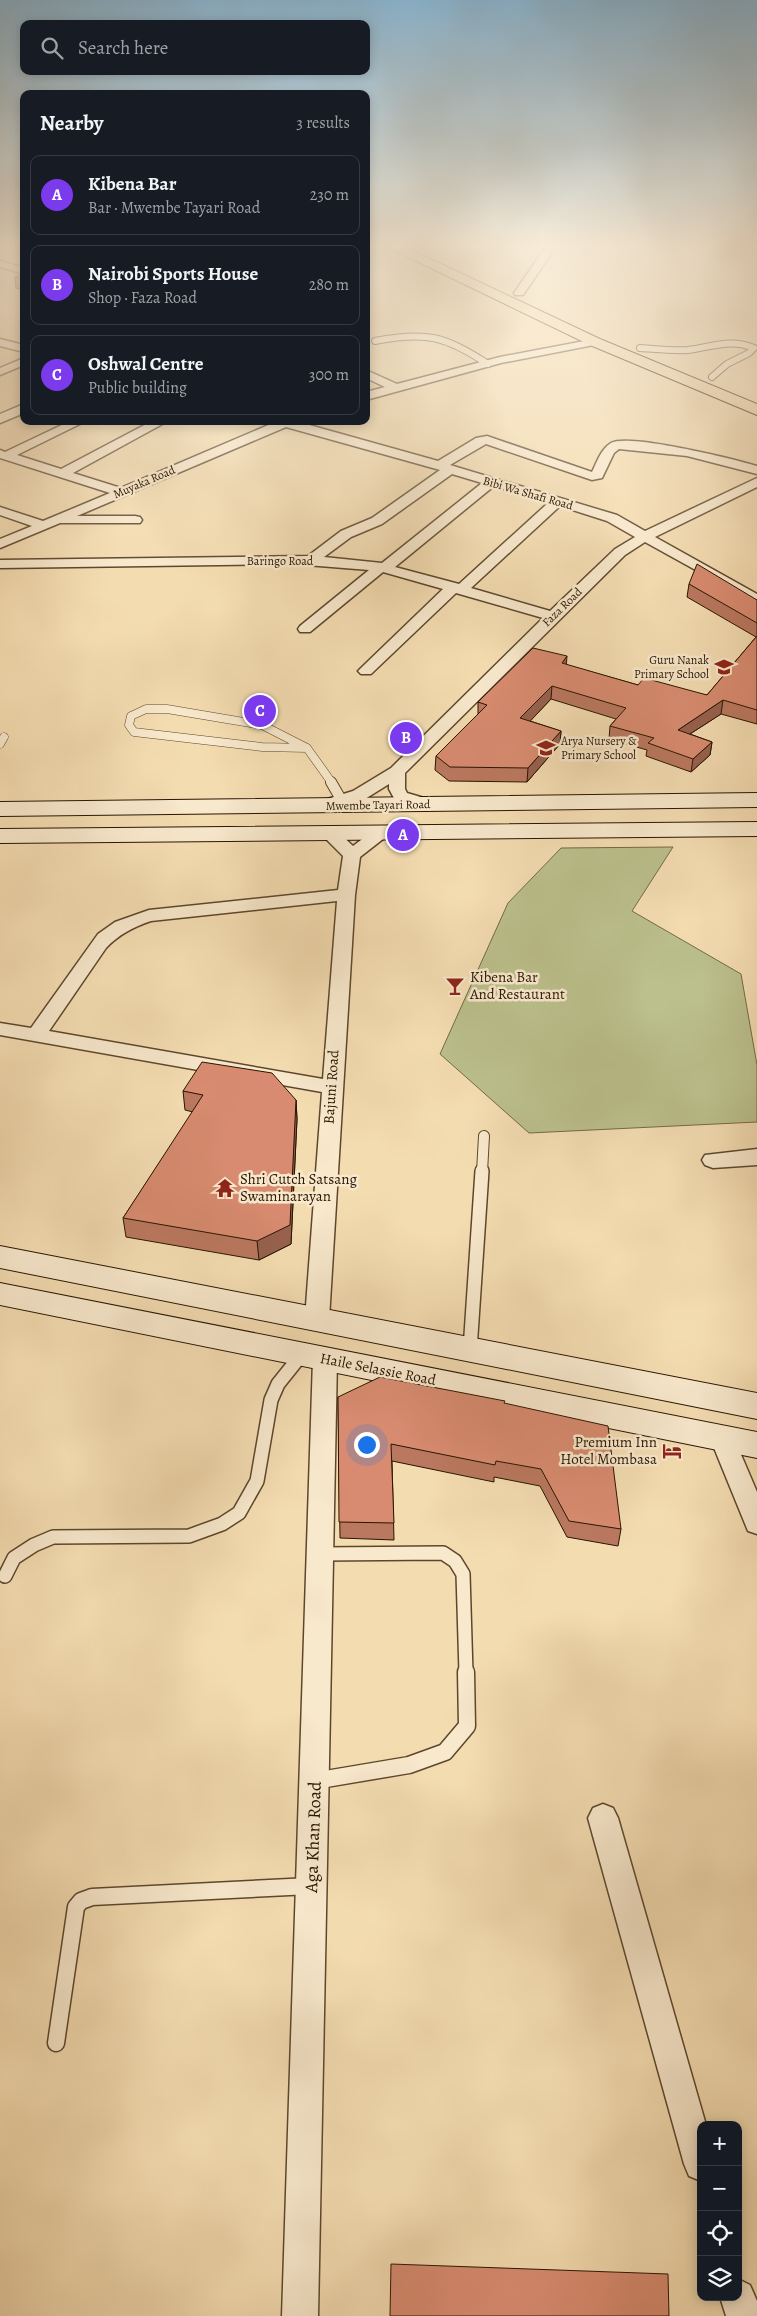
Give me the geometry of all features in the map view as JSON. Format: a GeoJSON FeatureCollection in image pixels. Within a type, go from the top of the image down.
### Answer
{"type":"FeatureCollection","features":[{"type":"Feature","properties":{"kind":"highway"},"geometry":{"type":"LineString","coordinates":[[621,353],[757,410]]}},
{"type":"Feature","properties":{"kind":"highway"},"geometry":{"type":"LineString","coordinates":[[653,353],[757,396]]}},
{"type":"Feature","properties":{"kind":"street"},"geometry":{"type":"LineString","coordinates":[[370,395],[488,364],[541,353]]}},
{"type":"Feature","properties":{"kind":"street"},"geometry":{"type":"LineString","coordinates":[[0,372],[20,363]]}},
{"type":"Feature","properties":{"kind":"street"},"geometry":{"type":"LineString","coordinates":[[370,375],[395,388]]}},
{"type":"Feature","properties":{"kind":"street"},"geometry":{"type":"LineString","coordinates":[[0,419],[20,410]]}},
{"type":"Feature","properties":{"kind":"street"},"geometry":{"type":"LineString","coordinates":[[3,455],[71,425]]}},
{"type":"Feature","properties":{"kind":"street"},"geometry":{"type":"LineString","coordinates":[[63,473],[154,425]]}},
{"type":"Feature","properties":{"kind":"street","name":"Muyaka Road"},"geometry":{"type":"LineString","coordinates":[[78,517],[122,492],[277,425]]}},
{"type":"Feature","properties":{"kind":"street","name":"Bibi Wa Shafi Road"},"geometry":{"type":"LineString","coordinates":[[295,425],[445,467],[612,518],[757,600]]}},
{"type":"Feature","properties":{"kind":"street"},"geometry":{"type":"LineString","coordinates":[[312,560],[346,534],[377,521],[480,441],[487,440],[592,476],[597,474],[609,451],[616,445],[712,457],[757,470]]}},
{"type":"Feature","properties":{"kind":"street"},"geometry":{"type":"LineString","coordinates":[[3,455],[122,492]]}},
{"type":"Feature","properties":{"kind":"street"},"geometry":{"type":"LineString","coordinates":[[305,630],[491,482]]}},
{"type":"Feature","properties":{"kind":"street","name":"Faza Road"},"geometry":{"type":"LineString","coordinates":[[335,803],[359,795],[397,772],[620,552],[646,536],[757,482]]}},
{"type":"Feature","properties":{"kind":"street"},"geometry":{"type":"LineString","coordinates":[[366,671],[558,501]]}},
{"type":"Feature","properties":{"kind":"street"},"geometry":{"type":"LineString","coordinates":[[0,511],[50,522]]}},
{"type":"Feature","properties":{"kind":"street"},"geometry":{"type":"LineString","coordinates":[[0,544],[50,522],[78,517],[135,520]]}},
{"type":"Feature","properties":{"kind":"street","name":"Baringo Road"},"geometry":{"type":"LineString","coordinates":[[0,564],[312,560],[383,568],[553,616]]}},
{"type":"Feature","properties":{"kind":"street"},"geometry":{"type":"LineString","coordinates":[[397,772],[397,789],[401,796],[425,804]]}},
{"type":"Feature","properties":{"kind":"street","name":"Mwembe Tayari Road"},"geometry":{"type":"LineString","coordinates":[[0,809],[335,803],[425,804],[757,800]]}},
{"type":"Feature","properties":{"kind":"street"},"geometry":{"type":"LineString","coordinates":[[509,803],[510,831]]}},
{"type":"Feature","properties":{"kind":"street"},"geometry":{"type":"LineString","coordinates":[[150,834],[153,807]]}},
{"type":"Feature","properties":{"kind":"street","name":"Mwembe Tayari Road"},"geometry":{"type":"LineString","coordinates":[[0,836],[757,829]]}},
{"type":"Feature","properties":{"kind":"street"},"geometry":{"type":"LineString","coordinates":[[328,832],[352,856],[383,832]]}},
{"type":"Feature","properties":{"kind":"street","name":"Bajuni Road"},"geometry":{"type":"LineString","coordinates":[[317,1319],[331,1087],[346,895],[352,856]]}},
{"type":"Feature","properties":{"kind":"street"},"geometry":{"type":"LineString","coordinates":[[36,1035],[99,944],[109,932],[125,923],[149,916],[346,895]]}},
{"type":"Feature","properties":{"kind":"street"},"geometry":{"type":"LineString","coordinates":[[0,1028],[331,1087]]}},
{"type":"Feature","properties":{"kind":"street"},"geometry":{"type":"LineString","coordinates":[[713,1160],[757,1158]]}},
{"type":"Feature","properties":{"kind":"street"},"geometry":{"type":"LineString","coordinates":[[0,1257],[757,1406]]}},
{"type":"Feature","properties":{"kind":"street","name":"Haile Selassie Road"},"geometry":{"type":"LineString","coordinates":[[0,1294],[757,1445]]}},
{"type":"Feature","properties":{"kind":"street"},"geometry":{"type":"LineString","coordinates":[[405,1374],[407,1337]]}},
{"type":"Feature","properties":{"kind":"street","name":"Aga Khan Road"},"geometry":{"type":"LineString","coordinates":[[300,2316],[320,1554],[314,1356]]}},
{"type":"Feature","properties":{"kind":"street"},"geometry":{"type":"LineString","coordinates":[[722,1438],[757,1523]]}},
{"type":"Feature","properties":{"kind":"street"},"geometry":{"type":"LineString","coordinates":[[603,1818],[697,2150]]}},
{"type":"Feature","properties":{"kind":"street"},"geometry":{"type":"LineString","coordinates":[[739,2301],[744,2316]]}},
{"type":"Feature","properties":{"kind":"lane"},"geometry":{"type":"LineString","coordinates":[[469,353],[488,364]]}},
{"type":"Feature","properties":{"kind":"lane"},"geometry":{"type":"LineString","coordinates":[[712,377],[727,364],[749,353]]}},
{"type":"Feature","properties":{"kind":"lane"},"geometry":{"type":"LineString","coordinates":[[307,748],[262,747],[134,732],[129,725],[131,716],[146,709],[167,709],[236,719],[262,725],[307,748],[325,772],[335,803]]}},
{"type":"Feature","properties":{"kind":"lane"},"geometry":{"type":"LineString","coordinates":[[470,1350],[484,1136]]}},
{"type":"Feature","properties":{"kind":"lane"},"geometry":{"type":"LineString","coordinates":[[5,1576],[14,1558],[34,1545],[53,1537],[189,1536],[222,1524],[238,1513],[258,1481],[271,1400],[278,1384],[314,1356]]}},
{"type":"Feature","properties":{"kind":"lane"},"geometry":{"type":"LineString","coordinates":[[314,1781],[409,1765],[445,1752],[467,1726],[463,1574],[455,1560],[443,1554],[320,1554]]}},
{"type":"Feature","properties":{"kind":"lane"},"geometry":{"type":"LineString","coordinates":[[56,2043],[76,1907],[81,1901],[92,1896],[312,1886]]}},
{"type":"Feature","properties":{"kind":"green space"},"geometry":{"type":"Polygon","coordinates":[[[673,847],[632,911],[741,974],[757,1065],[757,1122],[529,1133],[440,1054],[508,903],[561,848],[673,847]]]}},
{"type":"Feature","properties":{"kind":"building"},"geometry":{"type":"Polygon","coordinates":[[[697,564],[757,600],[757,623],[689,584],[697,564]]]}},
{"type":"Feature","properties":{"kind":"building"},"geometry":{"type":"Polygon","coordinates":[[[757,636],[757,710],[723,700],[678,730],[712,742],[693,759],[648,743],[654,738],[610,726],[626,708],[552,686],[520,718],[561,731],[528,768],[450,767],[436,756],[487,705],[478,702],[533,648],[567,656],[562,663],[638,685],[644,678],[707,695],[757,636]]]}},
{"type":"Feature","properties":{"kind":"building","name":"Shri Cutch Satsang Swaminarayan"},"geometry":{"type":"Polygon","coordinates":[[[202,1062],[272,1073],[296,1100],[290,1225],[257,1241],[123,1218],[203,1095],[183,1091],[202,1062]]]}},
{"type":"Feature","properties":{"kind":"building"},"geometry":{"type":"Polygon","coordinates":[[[380,1377],[505,1401],[504,1403],[608,1426],[621,1529],[569,1521],[541,1469],[496,1461],[495,1465],[391,1444],[394,1523],[339,1522],[338,1397],[380,1377]]]}},
{"type":"Feature","properties":{"kind":"building"},"geometry":{"type":"Polygon","coordinates":[[[391,2264],[668,2274],[669,2316],[390,2316],[391,2264]]]}},
{"type":"Feature","properties":{"kind":"place","name":"Guru Nanak Primary School"},"geometry":{"type":"Point","coordinates":[724,667]}},
{"type":"Feature","properties":{"kind":"place","name":"Oshwal Centre"},"geometry":{"type":"Point","coordinates":[260,711]}},
{"type":"Feature","properties":{"kind":"place","name":"Nairobi Sports House"},"geometry":{"type":"Point","coordinates":[406,738]}},
{"type":"Feature","properties":{"kind":"place","name":"Arya Nursery & Primary School"},"geometry":{"type":"Point","coordinates":[546,748]}},
{"type":"Feature","properties":{"kind":"place","name":"Kibena Bar"},"geometry":{"type":"Point","coordinates":[403,835]}},
{"type":"Feature","properties":{"kind":"place","name":"Kibena Bar And Restaurant"},"geometry":{"type":"Point","coordinates":[455,986]}},
{"type":"Feature","properties":{"kind":"place","name":"Shri Cutch Satsang Swaminarayan"},"geometry":{"type":"Point","coordinates":[225,1188]}},
{"type":"Feature","properties":{"kind":"place","name":"Premium Inn Hotel Mombasa"},"geometry":{"type":"Point","coordinates":[672,1451]}}]}
